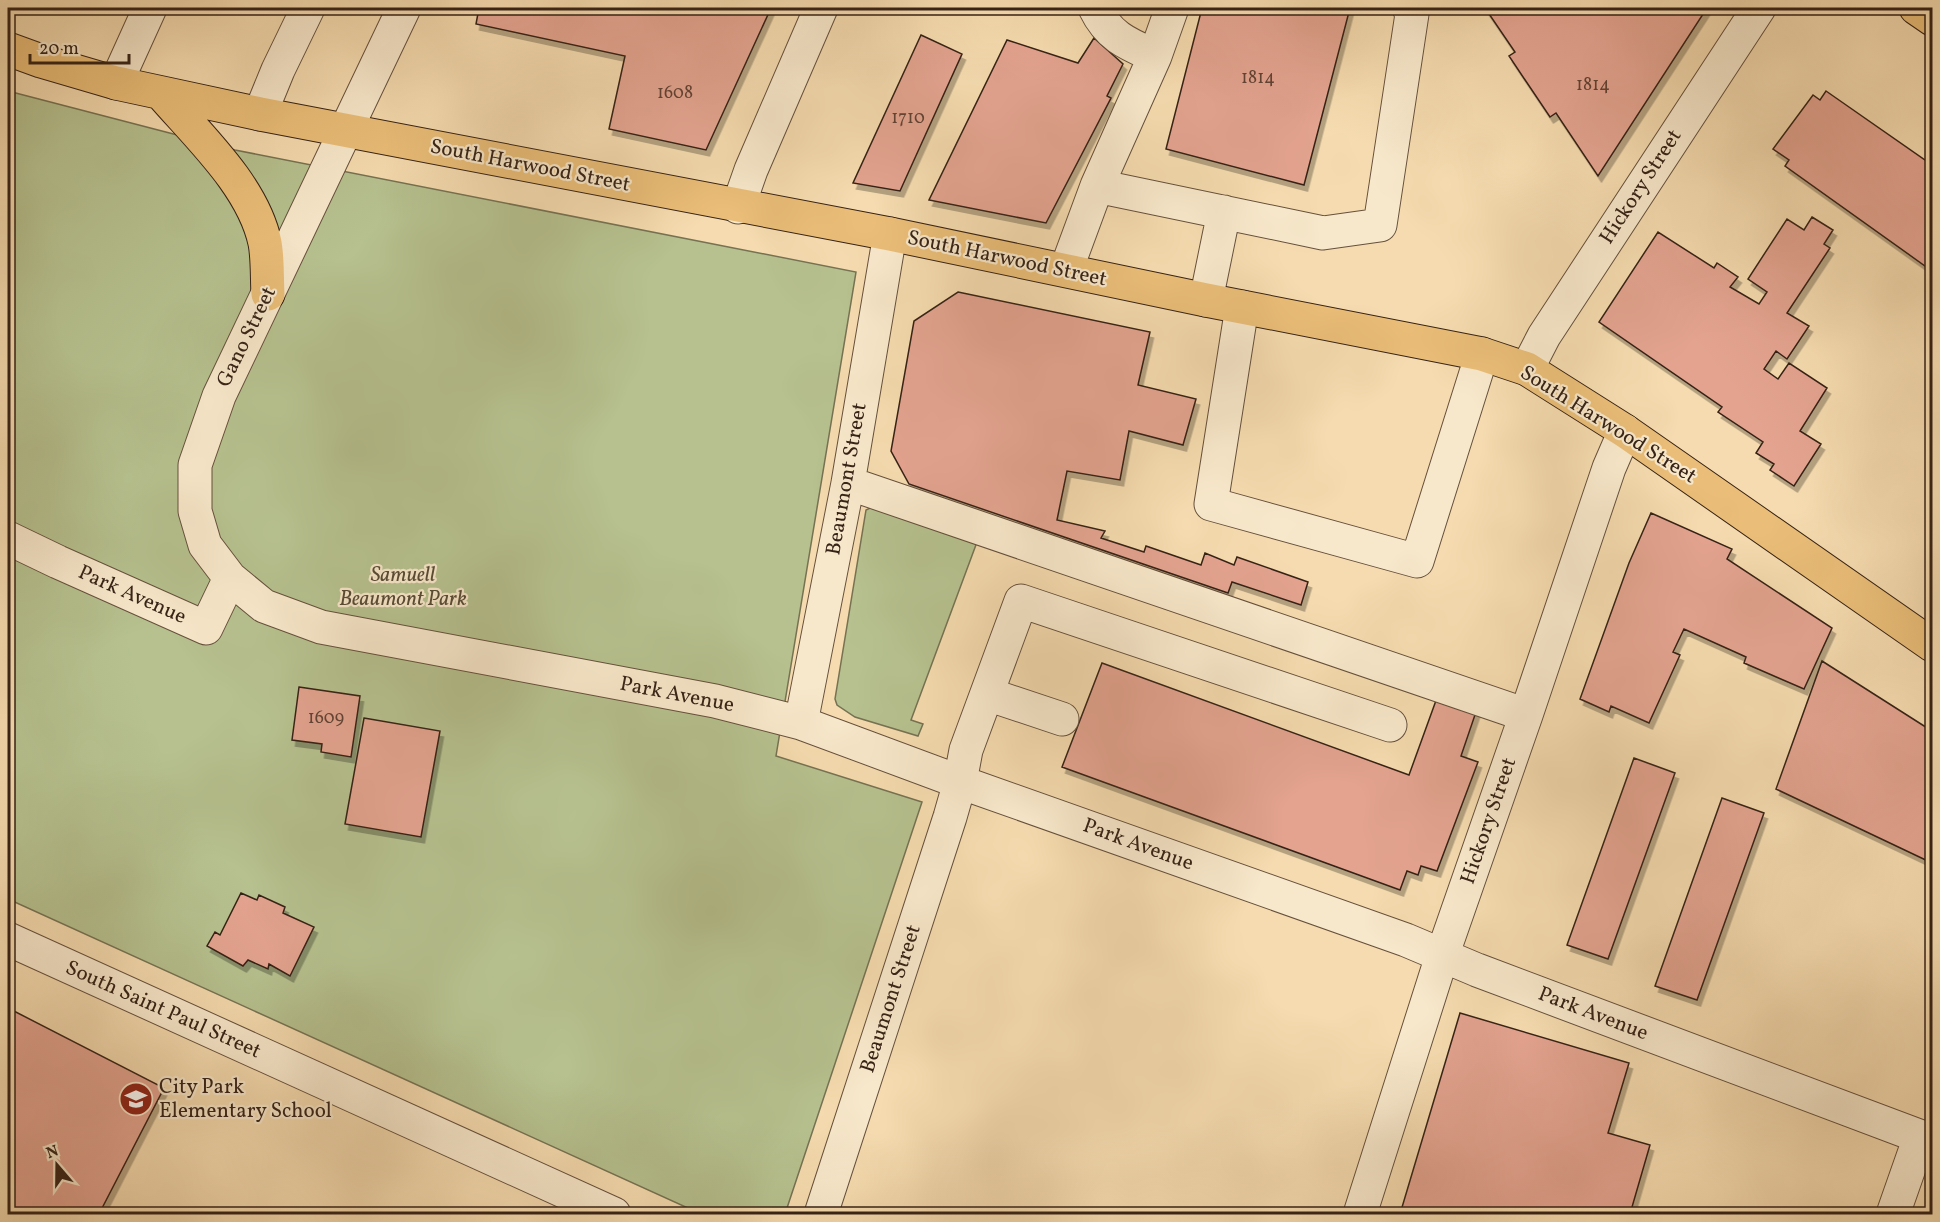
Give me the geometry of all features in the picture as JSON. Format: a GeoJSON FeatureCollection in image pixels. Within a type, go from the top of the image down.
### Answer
{"type":"FeatureCollection","features":[{"type":"Feature","properties":{"kind":"main road"},"geometry":{"type":"LineString","coordinates":[[1916,8],[1932,19]]}},
{"type":"Feature","properties":{"kind":"main road","name":"South Harwood Street"},"geometry":{"type":"LineString","coordinates":[[8,49],[116,83],[260,114],[738,207],[890,234],[1206,300],[1482,354],[1527,369],[1625,431],[1932,645]]}},
{"type":"Feature","properties":{"kind":"main road"},"geometry":{"type":"LineString","coordinates":[[161,93],[225,166],[252,207],[265,243],[268,294]]}},
{"type":"Feature","properties":{"kind":"street"},"geometry":{"type":"LineString","coordinates":[[116,83],[150,8]]}},
{"type":"Feature","properties":{"kind":"street"},"geometry":{"type":"LineString","coordinates":[[260,114],[308,8]]}},
{"type":"Feature","properties":{"kind":"street","name":"Gano Street"},"geometry":{"type":"LineString","coordinates":[[321,627],[264,606],[230,578],[206,545],[195,511],[195,465],[219,396],[404,8]]}},
{"type":"Feature","properties":{"kind":"street"},"geometry":{"type":"LineString","coordinates":[[738,207],[821,8]]}},
{"type":"Feature","properties":{"kind":"street"},"geometry":{"type":"LineString","coordinates":[[1095,8],[1102,22],[1124,42],[1155,56]]}},
{"type":"Feature","properties":{"kind":"street"},"geometry":{"type":"LineString","coordinates":[[1066,270],[1097,186],[1155,56],[1172,8]]}},
{"type":"Feature","properties":{"kind":"street"},"geometry":{"type":"LineString","coordinates":[[1097,186],[1323,233],[1380,225],[1412,14],[1408,8]]}},
{"type":"Feature","properties":{"kind":"street","name":"Hickory Street"},"geometry":{"type":"LineString","coordinates":[[1527,369],[1544,336],[1759,8]]}},
{"type":"Feature","properties":{"kind":"street"},"geometry":{"type":"LineString","coordinates":[[1206,300],[1224,212]]}},
{"type":"Feature","properties":{"kind":"street","name":"Beaumont Street"},"geometry":{"type":"LineString","coordinates":[[801,723],[848,483],[890,234]]}},
{"type":"Feature","properties":{"kind":"street"},"geometry":{"type":"LineString","coordinates":[[1242,307],[1211,504],[1417,561],[1482,354]]}},
{"type":"Feature","properties":{"kind":"street","name":"Hickory Street"},"geometry":{"type":"LineString","coordinates":[[1359,1215],[1442,956],[1609,468],[1625,431]]}},
{"type":"Feature","properties":{"kind":"street"},"geometry":{"type":"LineString","coordinates":[[848,483],[1526,715]]}},
{"type":"Feature","properties":{"kind":"street","name":"Park Avenue"},"geometry":{"type":"LineString","coordinates":[[8,538],[206,628],[230,578]]}},
{"type":"Feature","properties":{"kind":"street","name":"Beaumont Street"},"geometry":{"type":"LineString","coordinates":[[821,1215],[960,782],[966,750],[1021,601],[1390,725]]}},
{"type":"Feature","properties":{"kind":"street","name":"Park Avenue"},"geometry":{"type":"LineString","coordinates":[[321,627],[704,699],[801,723],[960,782],[1406,940],[1442,956],[1926,1139]]}},
{"type":"Feature","properties":{"kind":"street"},"geometry":{"type":"LineString","coordinates":[[987,694],[1062,719]]}},
{"type":"Feature","properties":{"kind":"street","name":"South Saint Paul Street"},"geometry":{"type":"LineString","coordinates":[[8,939],[614,1215]]}},
{"type":"Feature","properties":{"kind":"street"},"geometry":{"type":"LineString","coordinates":[[1893,1215],[1926,1139]]}},
{"type":"Feature","properties":{"kind":"green space","name":"Samuell Beaumont Park"},"geometry":{"type":"Polygon","coordinates":[[[8,91],[235,150],[856,272],[776,756],[922,802],[785,1214],[701,1214],[8,899],[8,91]]]}},
{"type":"Feature","properties":{"kind":"green space"},"geometry":{"type":"Polygon","coordinates":[[[885,501],[980,534],[911,720],[923,724],[918,736],[855,717],[837,705],[835,699],[866,510],[885,501]]]}},
{"type":"Feature","properties":{"kind":"building"},"geometry":{"type":"Polygon","coordinates":[[[479,8],[771,8],[706,150],[609,129],[625,56],[476,24],[479,8]]]}},
{"type":"Feature","properties":{"kind":"building"},"geometry":{"type":"Polygon","coordinates":[[[1202,8],[1350,8],[1304,185],[1166,149],[1202,8]]]}},
{"type":"Feature","properties":{"kind":"building"},"geometry":{"type":"Polygon","coordinates":[[[1485,8],[1707,8],[1598,176],[1556,113],[1550,117],[1509,56],[1515,52],[1485,8]]]}},
{"type":"Feature","properties":{"kind":"building"},"geometry":{"type":"Polygon","coordinates":[[[921,35],[962,54],[900,191],[853,183],[921,35]]]}},
{"type":"Feature","properties":{"kind":"building"},"geometry":{"type":"Polygon","coordinates":[[[1094,38],[1123,64],[1107,96],[1111,98],[1046,223],[929,200],[1007,40],[1078,63],[1094,38]]]}},
{"type":"Feature","properties":{"kind":"building"},"geometry":{"type":"Polygon","coordinates":[[[1826,91],[1932,165],[1932,271],[1785,166],[1789,160],[1773,149],[1813,95],[1820,100],[1826,91]]]}},
{"type":"Feature","properties":{"kind":"building"},"geometry":{"type":"Polygon","coordinates":[[[1812,217],[1833,230],[1824,244],[1830,248],[1787,313],[1809,326],[1787,359],[1776,351],[1764,369],[1778,379],[1789,363],[1827,388],[1800,431],[1821,444],[1794,486],[1770,470],[1774,464],[1756,453],[1763,442],[1718,412],[1722,407],[1599,322],[1658,232],[1714,268],[1717,263],[1738,277],[1730,287],[1759,304],[1767,292],[1748,279],[1787,219],[1804,230],[1812,217]]]}},
{"type":"Feature","properties":{"kind":"building"},"geometry":{"type":"Polygon","coordinates":[[[958,292],[1150,332],[1138,385],[1196,399],[1183,445],[1129,431],[1120,480],[1067,471],[1057,520],[1105,531],[1101,538],[1144,552],[1146,546],[1201,565],[1205,553],[1234,565],[1237,557],[1308,582],[1301,605],[1232,582],[1228,593],[909,484],[891,451],[914,321],[958,292]]]}},
{"type":"Feature","properties":{"kind":"building"},"geometry":{"type":"Polygon","coordinates":[[[1651,513],[1732,549],[1727,559],[1832,628],[1804,689],[1744,663],[1746,657],[1684,629],[1673,652],[1680,655],[1649,723],[1611,706],[1609,712],[1580,699],[1629,563],[1651,513]]]}},
{"type":"Feature","properties":{"kind":"building"},"geometry":{"type":"Polygon","coordinates":[[[1822,661],[1932,731],[1932,863],[1776,789],[1822,661]]]}},
{"type":"Feature","properties":{"kind":"building"},"geometry":{"type":"Polygon","coordinates":[[[1102,663],[1409,775],[1438,695],[1477,709],[1461,756],[1478,762],[1437,871],[1421,866],[1418,875],[1407,871],[1400,890],[1062,767],[1102,663]]]}},
{"type":"Feature","properties":{"kind":"building"},"geometry":{"type":"Polygon","coordinates":[[[299,687],[360,696],[351,757],[321,752],[322,744],[292,740],[299,687]]]}},
{"type":"Feature","properties":{"kind":"building"},"geometry":{"type":"Polygon","coordinates":[[[364,718],[440,731],[421,837],[345,824],[364,718]]]}},
{"type":"Feature","properties":{"kind":"building"},"geometry":{"type":"Polygon","coordinates":[[[1634,758],[1675,773],[1608,959],[1567,945],[1634,758]]]}},
{"type":"Feature","properties":{"kind":"building"},"geometry":{"type":"Polygon","coordinates":[[[1722,798],[1764,813],[1697,1000],[1655,986],[1722,798]]]}},
{"type":"Feature","properties":{"kind":"building"},"geometry":{"type":"Polygon","coordinates":[[[241,893],[257,900],[259,895],[285,907],[283,913],[314,927],[290,976],[269,964],[268,969],[248,960],[243,966],[207,946],[215,932],[220,935],[241,893]]]}},
{"type":"Feature","properties":{"kind":"building"},"geometry":{"type":"Polygon","coordinates":[[[8,1008],[164,1088],[99,1214],[8,1214],[8,1008]]]}},
{"type":"Feature","properties":{"kind":"building"},"geometry":{"type":"Polygon","coordinates":[[[1460,1013],[1629,1063],[1608,1133],[1650,1145],[1630,1214],[1400,1214],[1460,1013]]]}},
{"type":"Feature","properties":{"kind":"place","name":"City Park Elementary School"},"geometry":{"type":"Point","coordinates":[136,1099]}}]}
